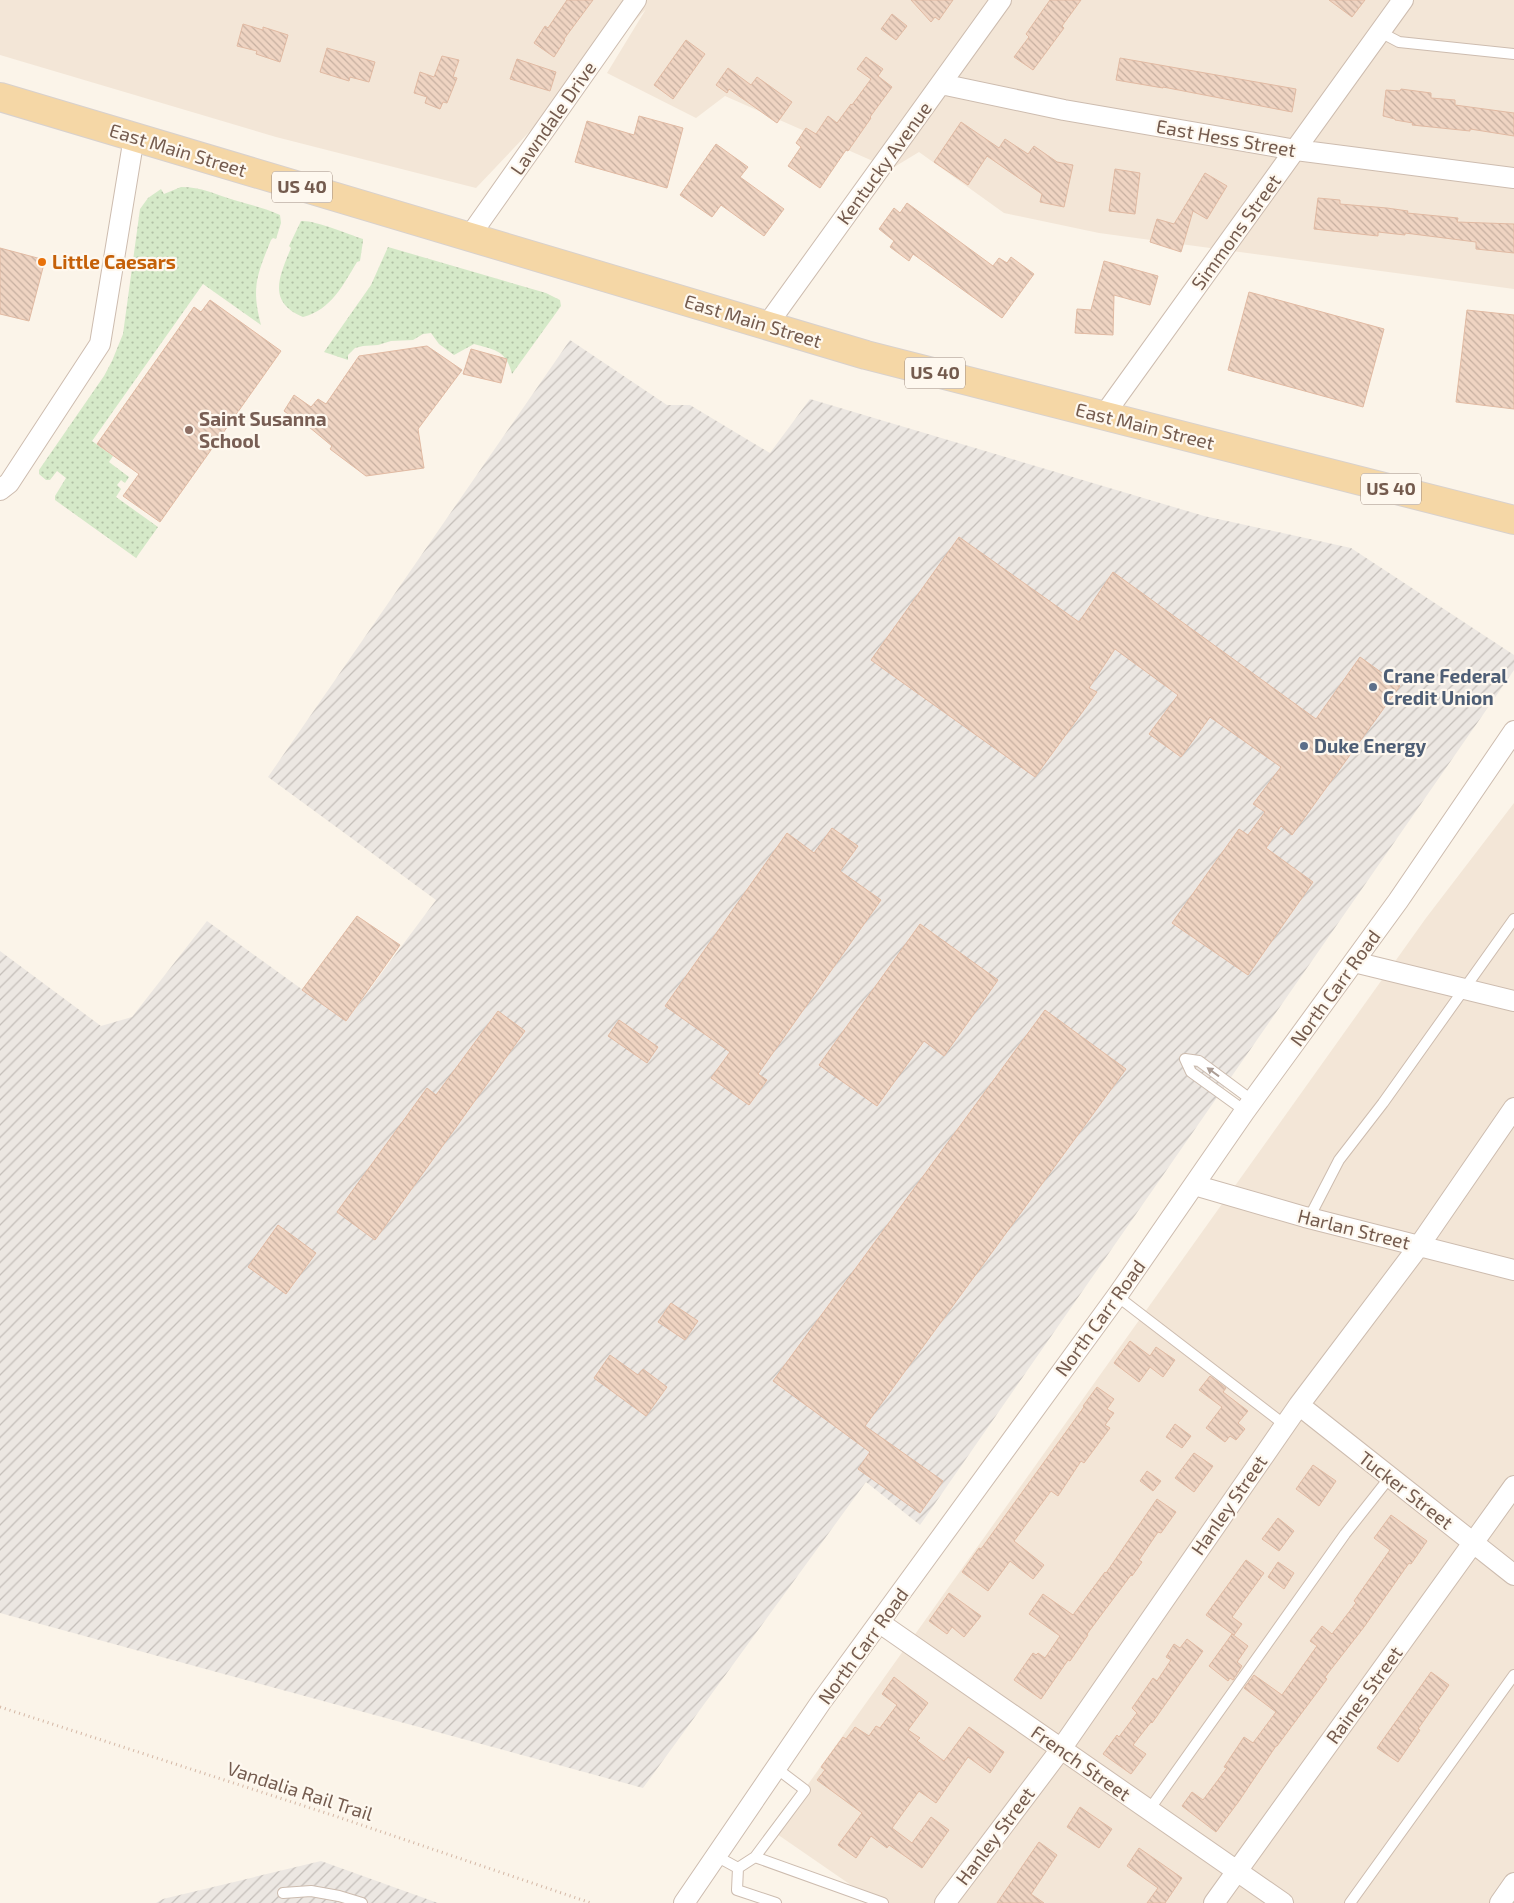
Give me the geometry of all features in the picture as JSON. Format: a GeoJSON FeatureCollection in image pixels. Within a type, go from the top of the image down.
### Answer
{"type":"FeatureCollection","features":[{"type":"Feature","properties":{"kind":"main road","name":"East Main Street"},"geometry":{"type":"LineString","coordinates":[[0,97],[866,355],[1514,520]]}},
{"type":"Feature","properties":{"kind":"street","name":"Lawndale Drive"},"geometry":{"type":"LineString","coordinates":[[469,237],[636,0]]}},
{"type":"Feature","properties":{"kind":"street","name":"Kentucky Avenue"},"geometry":{"type":"LineString","coordinates":[[767,325],[1001,0]]}},
{"type":"Feature","properties":{"kind":"street","name":"Simmons Street"},"geometry":{"type":"LineString","coordinates":[[1104,415],[1403,0]]}},
{"type":"Feature","properties":{"kind":"street","name":"East Hess Street"},"geometry":{"type":"LineString","coordinates":[[941,84],[1064,110],[1296,150],[1514,178]]}},
{"type":"Feature","properties":{"kind":"street"},"geometry":{"type":"LineString","coordinates":[[0,490],[9,483],[100,344],[134,137]]}},
{"type":"Feature","properties":{"kind":"street","name":"North Carr Road"},"geometry":{"type":"LineString","coordinates":[[684,1903],[821,1702],[1117,1296],[1249,1106],[1354,962],[1514,731]]}},
{"type":"Feature","properties":{"kind":"street"},"geometry":{"type":"LineString","coordinates":[[1354,962],[1514,1002]]}},
{"type":"Feature","properties":{"kind":"street","name":"Hanley Street"},"geometry":{"type":"LineString","coordinates":[[945,1903],[1061,1749],[1299,1405],[1419,1246],[1514,1108]]}},
{"type":"Feature","properties":{"kind":"street","name":"Harlan Street"},"geometry":{"type":"LineString","coordinates":[[1194,1185],[1309,1218],[1514,1270]]}},
{"type":"Feature","properties":{"kind":"street","name":"Tucker Street"},"geometry":{"type":"LineString","coordinates":[[1299,1405],[1514,1575]]}},
{"type":"Feature","properties":{"kind":"street","name":"Raines Street"},"geometry":{"type":"LineString","coordinates":[[1214,1903],[1514,1486]]}},
{"type":"Feature","properties":{"kind":"street","name":"French Street"},"geometry":{"type":"LineString","coordinates":[[880,1623],[1283,1903]]}},
{"type":"Feature","properties":{"kind":"street"},"geometry":{"type":"LineString","coordinates":[[1500,1903],[1514,1883]]}},
{"type":"Feature","properties":{"kind":"lane"},"geometry":{"type":"LineString","coordinates":[[1380,32],[1399,42],[1514,54]]}},
{"type":"Feature","properties":{"kind":"lane"},"geometry":{"type":"LineString","coordinates":[[1309,1218],[1338,1160],[1383,1103],[1514,919]]}},
{"type":"Feature","properties":{"kind":"lane"},"geometry":{"type":"LineString","coordinates":[[1185,1059],[1199,1061],[1249,1106],[1191,1072],[1185,1059]]}},
{"type":"Feature","properties":{"kind":"lane"},"geometry":{"type":"LineString","coordinates":[[1117,1296],[1285,1425]]}},
{"type":"Feature","properties":{"kind":"lane"},"geometry":{"type":"LineString","coordinates":[[1149,1810],[1345,1534],[1390,1477]]}},
{"type":"Feature","properties":{"kind":"lane"},"geometry":{"type":"LineString","coordinates":[[1350,1903],[1514,1674]]}},
{"type":"Feature","properties":{"kind":"lane"},"geometry":{"type":"LineString","coordinates":[[738,1868],[756,1858],[805,1790],[776,1768]]}},
{"type":"Feature","properties":{"kind":"lane"},"geometry":{"type":"LineString","coordinates":[[716,1856],[738,1868]]}},
{"type":"Feature","properties":{"kind":"lane"},"geometry":{"type":"LineString","coordinates":[[756,1858],[883,1903]]}},
{"type":"Feature","properties":{"kind":"lane"},"geometry":{"type":"LineString","coordinates":[[738,1868],[736,1890],[776,1903]]}},
{"type":"Feature","properties":{"kind":"lane"},"geometry":{"type":"LineString","coordinates":[[283,1893],[312,1891],[362,1903]]}},
{"type":"Feature","properties":{"kind":"path","name":"Vandalia Rail Trail"},"geometry":{"type":"LineString","coordinates":[[0,1707],[335,1816],[591,1903]]}},
{"type":"Feature","properties":{"kind":"shaded area"},"geometry":{"type":"Polygon","coordinates":[[[0,0],[1514,0],[1514,289],[1099,233],[1004,213],[919,152],[891,169],[725,96],[696,118],[607,73],[646,9],[476,188],[276,137],[0,55],[0,0]]]}},
{"type":"Feature","properties":{"kind":"shaded area","name":"Duke Energy"},"geometry":{"type":"Polygon","coordinates":[[[570,340],[667,405],[690,405],[770,453],[810,399],[1204,516],[1351,548],[1514,655],[1514,670],[920,1525],[866,1482],[643,1788],[0,1613],[0,951],[101,1026],[132,1017],[207,921],[346,1021],[436,900],[268,777],[570,340]]]}},
{"type":"Feature","properties":{"kind":"shaded area"},"geometry":{"type":"Polygon","coordinates":[[[1514,803],[1514,1903],[877,1903],[774,1832],[1426,918],[1514,803]]]}},
{"type":"Feature","properties":{"kind":"shaded area"},"geometry":{"type":"Polygon","coordinates":[[[321,1861],[438,1903],[156,1903],[163,1899],[321,1861]]]}},
{"type":"Feature","properties":{"kind":"green space"},"geometry":{"type":"Polygon","coordinates":[[[181,187],[202,190],[269,210],[280,215],[281,223],[276,239],[273,238],[271,240],[257,281],[256,301],[261,325],[203,284],[92,441],[113,456],[109,462],[129,477],[125,483],[121,480],[117,485],[121,489],[116,497],[158,527],[136,558],[55,500],[55,496],[66,478],[57,471],[50,480],[46,480],[39,474],[39,470],[104,376],[123,334],[140,209],[148,198],[161,189],[164,194],[181,187]]]}},
{"type":"Feature","properties":{"kind":"green space"},"geometry":{"type":"Polygon","coordinates":[[[301,221],[323,225],[363,239],[360,261],[357,262],[335,296],[321,309],[303,317],[284,304],[279,288],[283,269],[291,248],[289,246],[301,221]]]}},
{"type":"Feature","properties":{"kind":"green space"},"geometry":{"type":"Polygon","coordinates":[[[388,247],[546,293],[560,300],[561,306],[512,374],[510,366],[499,352],[474,344],[454,355],[439,344],[431,333],[423,334],[413,340],[391,341],[355,348],[348,355],[348,360],[324,352],[371,285],[388,247]]]}},
{"type":"Feature","properties":{"kind":"building"},"geometry":{"type":"Polygon","coordinates":[[[567,0],[593,0],[564,39],[554,57],[534,43],[545,26],[548,28],[567,0]]]}},
{"type":"Feature","properties":{"kind":"building"},"geometry":{"type":"Polygon","coordinates":[[[911,0],[953,0],[939,20],[935,17],[931,22],[911,0]]]}},
{"type":"Feature","properties":{"kind":"building"},"geometry":{"type":"Polygon","coordinates":[[[1050,0],[1081,0],[1062,26],[1064,28],[1033,70],[1014,57],[1029,37],[1026,34],[1050,0]]]}},
{"type":"Feature","properties":{"kind":"building"},"geometry":{"type":"Polygon","coordinates":[[[1329,0],[1365,0],[1352,17],[1329,0]]]}},
{"type":"Feature","properties":{"kind":"building"},"geometry":{"type":"Polygon","coordinates":[[[892,14],[907,26],[896,40],[881,29],[892,14]]]}},
{"type":"Feature","properties":{"kind":"building"},"geometry":{"type":"Polygon","coordinates":[[[243,24],[263,30],[263,27],[288,35],[280,62],[256,54],[257,51],[237,46],[243,24]]]}},
{"type":"Feature","properties":{"kind":"building"},"geometry":{"type":"Polygon","coordinates":[[[686,40],[705,54],[673,99],[654,85],[686,40]]]}},
{"type":"Feature","properties":{"kind":"building"},"geometry":{"type":"Polygon","coordinates":[[[327,48],[375,62],[369,82],[350,77],[349,81],[320,72],[327,48]]]}},
{"type":"Feature","properties":{"kind":"building"},"geometry":{"type":"Polygon","coordinates":[[[442,56],[459,60],[453,77],[457,78],[447,103],[443,102],[440,109],[425,103],[427,97],[414,93],[420,72],[434,77],[442,56]]]}},
{"type":"Feature","properties":{"kind":"building"},"geometry":{"type":"Polygon","coordinates":[[[866,57],[883,69],[878,76],[892,87],[820,188],[788,166],[801,147],[796,143],[806,128],[816,134],[828,116],[837,123],[852,105],[871,79],[857,69],[866,57]]]}},
{"type":"Feature","properties":{"kind":"building"},"geometry":{"type":"Polygon","coordinates":[[[1120,58],[1296,89],[1292,112],[1163,87],[1116,80],[1120,58]]]}},
{"type":"Feature","properties":{"kind":"building"},"geometry":{"type":"Polygon","coordinates":[[[517,59],[556,72],[550,91],[510,79],[517,59]]]}},
{"type":"Feature","properties":{"kind":"building"},"geometry":{"type":"Polygon","coordinates":[[[728,68],[751,85],[757,77],[792,102],[777,123],[729,89],[727,93],[716,85],[728,68]]]}},
{"type":"Feature","properties":{"kind":"building"},"geometry":{"type":"Polygon","coordinates":[[[1401,89],[1431,93],[1431,98],[1455,100],[1455,105],[1514,113],[1514,136],[1470,129],[1470,131],[1412,125],[1413,123],[1383,116],[1386,90],[1400,91],[1401,89]]]}},
{"type":"Feature","properties":{"kind":"building"},"geometry":{"type":"Polygon","coordinates":[[[639,116],[683,128],[667,188],[575,162],[587,121],[634,135],[639,116]]]}},
{"type":"Feature","properties":{"kind":"building"},"geometry":{"type":"Polygon","coordinates":[[[961,122],[999,148],[1005,139],[1028,154],[1034,146],[1057,162],[1073,165],[1064,207],[1040,202],[1042,194],[987,156],[968,185],[934,162],[961,122]]]}},
{"type":"Feature","properties":{"kind":"building"},"geometry":{"type":"Polygon","coordinates":[[[716,144],[748,167],[740,177],[784,209],[764,236],[721,205],[712,217],[680,195],[716,144]]]}},
{"type":"Feature","properties":{"kind":"building"},"geometry":{"type":"Polygon","coordinates":[[[1115,169],[1140,173],[1135,214],[1109,211],[1115,169]]]}},
{"type":"Feature","properties":{"kind":"building"},"geometry":{"type":"Polygon","coordinates":[[[1205,173],[1227,186],[1207,219],[1193,211],[1181,252],[1150,242],[1157,219],[1174,224],[1205,173]]]}},
{"type":"Feature","properties":{"kind":"building"},"geometry":{"type":"Polygon","coordinates":[[[1318,198],[1340,200],[1340,204],[1387,208],[1408,211],[1407,213],[1458,218],[1457,222],[1514,224],[1514,253],[1476,249],[1476,242],[1405,233],[1405,235],[1378,232],[1378,236],[1314,229],[1318,198]]]}},
{"type":"Feature","properties":{"kind":"building"},"geometry":{"type":"Polygon","coordinates":[[[907,203],[993,266],[999,258],[1007,263],[1011,257],[1034,274],[1002,318],[913,254],[909,261],[890,247],[894,241],[879,229],[894,208],[900,213],[907,203]]]}},
{"type":"Feature","properties":{"kind":"building"},"geometry":{"type":"Polygon","coordinates":[[[0,248],[45,260],[29,321],[0,314],[0,248]]]}},
{"type":"Feature","properties":{"kind":"building"},"geometry":{"type":"Polygon","coordinates":[[[1104,261],[1158,276],[1150,305],[1114,295],[1113,335],[1075,333],[1077,309],[1091,310],[1104,261]]]}},
{"type":"Feature","properties":{"kind":"building"},"geometry":{"type":"Polygon","coordinates":[[[1249,292],[1384,329],[1363,407],[1228,370],[1249,292]]]}},
{"type":"Feature","properties":{"kind":"building"},"geometry":{"type":"Polygon","coordinates":[[[210,300],[281,351],[160,522],[123,496],[139,474],[97,444],[194,307],[201,312],[210,300]]]}},
{"type":"Feature","properties":{"kind":"building"},"geometry":{"type":"Polygon","coordinates":[[[1467,310],[1514,315],[1514,409],[1456,402],[1467,310]]]}},
{"type":"Feature","properties":{"kind":"building"},"geometry":{"type":"Polygon","coordinates":[[[427,346],[462,370],[418,429],[424,468],[366,476],[330,449],[332,446],[303,422],[302,424],[284,411],[294,395],[311,407],[318,399],[326,404],[359,356],[427,346]]]}},
{"type":"Feature","properties":{"kind":"building"},"geometry":{"type":"Polygon","coordinates":[[[471,349],[507,359],[501,383],[463,374],[471,349]]]}},
{"type":"Feature","properties":{"kind":"building","name":"Duke Energy"},"geometry":{"type":"Polygon","coordinates":[[[959,537],[1079,622],[1113,572],[1316,719],[1360,657],[1400,686],[1292,835],[1281,826],[1266,848],[1313,882],[1248,975],[1172,923],[1239,829],[1248,835],[1265,812],[1253,804],[1281,767],[1210,717],[1181,757],[1149,734],[1178,695],[1115,649],[1089,688],[1097,692],[1035,777],[871,660],[959,537]]]}},
{"type":"Feature","properties":{"kind":"building"},"geometry":{"type":"Polygon","coordinates":[[[832,828],[858,846],[840,871],[881,900],[758,1074],[767,1080],[749,1105],[711,1078],[730,1052],[665,1006],[787,833],[814,853],[832,828]]]}},
{"type":"Feature","properties":{"kind":"building"},"geometry":{"type":"Polygon","coordinates":[[[357,916],[400,945],[346,1021],[302,990],[357,916]]]}},
{"type":"Feature","properties":{"kind":"building"},"geometry":{"type":"Polygon","coordinates":[[[920,924],[998,980],[944,1056],[924,1041],[877,1106],[819,1065],[920,924]]]}},
{"type":"Feature","properties":{"kind":"building"},"geometry":{"type":"Polygon","coordinates":[[[1045,1010],[1126,1069],[865,1426],[943,1481],[920,1513],[858,1469],[870,1452],[773,1381],[1045,1010]]]}},
{"type":"Feature","properties":{"kind":"building"},"geometry":{"type":"Polygon","coordinates":[[[498,1011],[525,1031],[375,1240],[337,1212],[427,1088],[436,1095],[498,1011]]]}},
{"type":"Feature","properties":{"kind":"building"},"geometry":{"type":"Polygon","coordinates":[[[619,1020],[658,1047],[647,1063],[608,1036],[619,1020]]]}},
{"type":"Feature","properties":{"kind":"building"},"geometry":{"type":"Polygon","coordinates":[[[278,1225],[316,1253],[286,1294],[248,1267],[278,1225]]]}},
{"type":"Feature","properties":{"kind":"building"},"geometry":{"type":"Polygon","coordinates":[[[671,1303],[698,1321],[685,1340],[658,1322],[671,1303]]]}},
{"type":"Feature","properties":{"kind":"building"},"geometry":{"type":"Polygon","coordinates":[[[1130,1341],[1150,1356],[1156,1347],[1175,1360],[1163,1377],[1150,1367],[1139,1382],[1114,1363],[1130,1341]]]}},
{"type":"Feature","properties":{"kind":"building"},"geometry":{"type":"Polygon","coordinates":[[[610,1355],[638,1375],[643,1369],[667,1387],[646,1416],[594,1378],[610,1355]]]}},
{"type":"Feature","properties":{"kind":"building"},"geometry":{"type":"Polygon","coordinates":[[[1210,1376],[1226,1388],[1223,1392],[1248,1411],[1238,1423],[1245,1429],[1236,1440],[1230,1436],[1225,1442],[1206,1428],[1222,1407],[1199,1390],[1210,1376]]]}},
{"type":"Feature","properties":{"kind":"building"},"geometry":{"type":"Polygon","coordinates":[[[1097,1387],[1114,1399],[1107,1409],[1114,1413],[1105,1425],[1110,1428],[1084,1463],[1081,1461],[1058,1496],[1051,1491],[1014,1541],[1044,1565],[1033,1579],[1010,1561],[988,1591],[962,1572],[979,1548],[981,1549],[1097,1387]]]}},
{"type":"Feature","properties":{"kind":"building"},"geometry":{"type":"Polygon","coordinates":[[[1175,1424],[1191,1436],[1182,1448],[1166,1437],[1175,1424]]]}},
{"type":"Feature","properties":{"kind":"building"},"geometry":{"type":"Polygon","coordinates":[[[1194,1453],[1213,1466],[1194,1492],[1175,1478],[1194,1453]]]}},
{"type":"Feature","properties":{"kind":"building"},"geometry":{"type":"Polygon","coordinates":[[[1313,1465],[1336,1481],[1319,1506],[1296,1489],[1313,1465]]]}},
{"type":"Feature","properties":{"kind":"building"},"geometry":{"type":"Polygon","coordinates":[[[1147,1471],[1161,1481],[1153,1491],[1140,1481],[1147,1471]]]}},
{"type":"Feature","properties":{"kind":"building"},"geometry":{"type":"Polygon","coordinates":[[[1157,1499],[1176,1512],[1161,1533],[1158,1532],[1139,1560],[1142,1562],[1087,1634],[1070,1661],[1068,1660],[1041,1699],[1014,1680],[1033,1653],[1036,1655],[1038,1653],[1045,1658],[1060,1636],[1029,1614],[1043,1594],[1073,1615],[1106,1573],[1157,1499]]]}},
{"type":"Feature","properties":{"kind":"building"},"geometry":{"type":"Polygon","coordinates":[[[1391,1515],[1427,1541],[1325,1677],[1327,1679],[1276,1746],[1216,1832],[1182,1806],[1192,1792],[1203,1800],[1227,1768],[1224,1767],[1244,1737],[1253,1743],[1276,1712],[1244,1688],[1254,1675],[1282,1695],[1317,1646],[1310,1641],[1322,1626],[1332,1634],[1356,1603],[1354,1601],[1390,1550],[1374,1538],[1391,1515]]]}},
{"type":"Feature","properties":{"kind":"building"},"geometry":{"type":"Polygon","coordinates":[[[1278,1518],[1294,1531],[1279,1551],[1262,1539],[1278,1518]]]}},
{"type":"Feature","properties":{"kind":"building"},"geometry":{"type":"Polygon","coordinates":[[[1246,1560],[1264,1573],[1232,1617],[1242,1624],[1234,1635],[1206,1615],[1246,1560]]]}},
{"type":"Feature","properties":{"kind":"building"},"geometry":{"type":"Polygon","coordinates":[[[1278,1562],[1294,1573],[1284,1589],[1268,1577],[1278,1562]]]}},
{"type":"Feature","properties":{"kind":"building"},"geometry":{"type":"Polygon","coordinates":[[[949,1593],[981,1616],[964,1637],[952,1627],[947,1634],[929,1621],[949,1593]]]}},
{"type":"Feature","properties":{"kind":"building"},"geometry":{"type":"Polygon","coordinates":[[[1232,1634],[1248,1646],[1237,1662],[1242,1666],[1233,1680],[1230,1678],[1228,1681],[1209,1666],[1232,1634]]]}},
{"type":"Feature","properties":{"kind":"building"},"geometry":{"type":"Polygon","coordinates":[[[1187,1639],[1203,1651],[1152,1723],[1133,1745],[1146,1754],[1131,1774],[1103,1754],[1137,1713],[1132,1708],[1153,1678],[1157,1681],[1171,1660],[1166,1657],[1174,1644],[1180,1648],[1187,1639]]]}},
{"type":"Feature","properties":{"kind":"building"},"geometry":{"type":"Polygon","coordinates":[[[1431,1672],[1449,1685],[1418,1729],[1420,1730],[1398,1762],[1377,1748],[1431,1672]]]}},
{"type":"Feature","properties":{"kind":"building"},"geometry":{"type":"Polygon","coordinates":[[[894,1677],[928,1703],[908,1730],[920,1738],[917,1741],[944,1761],[969,1727],[1004,1752],[990,1773],[968,1757],[936,1803],[919,1791],[892,1828],[912,1843],[931,1817],[949,1830],[922,1868],[889,1845],[887,1848],[871,1836],[856,1858],[838,1845],[862,1813],[817,1780],[825,1770],[821,1767],[843,1737],[846,1739],[855,1727],[869,1736],[876,1726],[880,1728],[897,1705],[882,1694],[894,1677]]]}},
{"type":"Feature","properties":{"kind":"building"},"geometry":{"type":"Polygon","coordinates":[[[1080,1807],[1112,1829],[1099,1848],[1067,1827],[1080,1807]]]}},
{"type":"Feature","properties":{"kind":"building"},"geometry":{"type":"Polygon","coordinates":[[[1039,1842],[1057,1855],[1031,1894],[1044,1903],[997,1903],[1039,1842]]]}},
{"type":"Feature","properties":{"kind":"building"},"geometry":{"type":"Polygon","coordinates":[[[1139,1848],[1182,1878],[1165,1903],[1147,1903],[1158,1888],[1127,1866],[1139,1848]]]}},
{"type":"Feature","properties":{"kind":"place","name":"Little Caesars"},"geometry":{"type":"Point","coordinates":[42,262]}},
{"type":"Feature","properties":{"kind":"place","name":"Saint Susanna School"},"geometry":{"type":"Point","coordinates":[189,430]}},
{"type":"Feature","properties":{"kind":"place","name":"Crane Federal Credit Union"},"geometry":{"type":"Point","coordinates":[1373,687]}},
{"type":"Feature","properties":{"kind":"place","name":"Duke Energy"},"geometry":{"type":"Point","coordinates":[1304,746]}}]}
